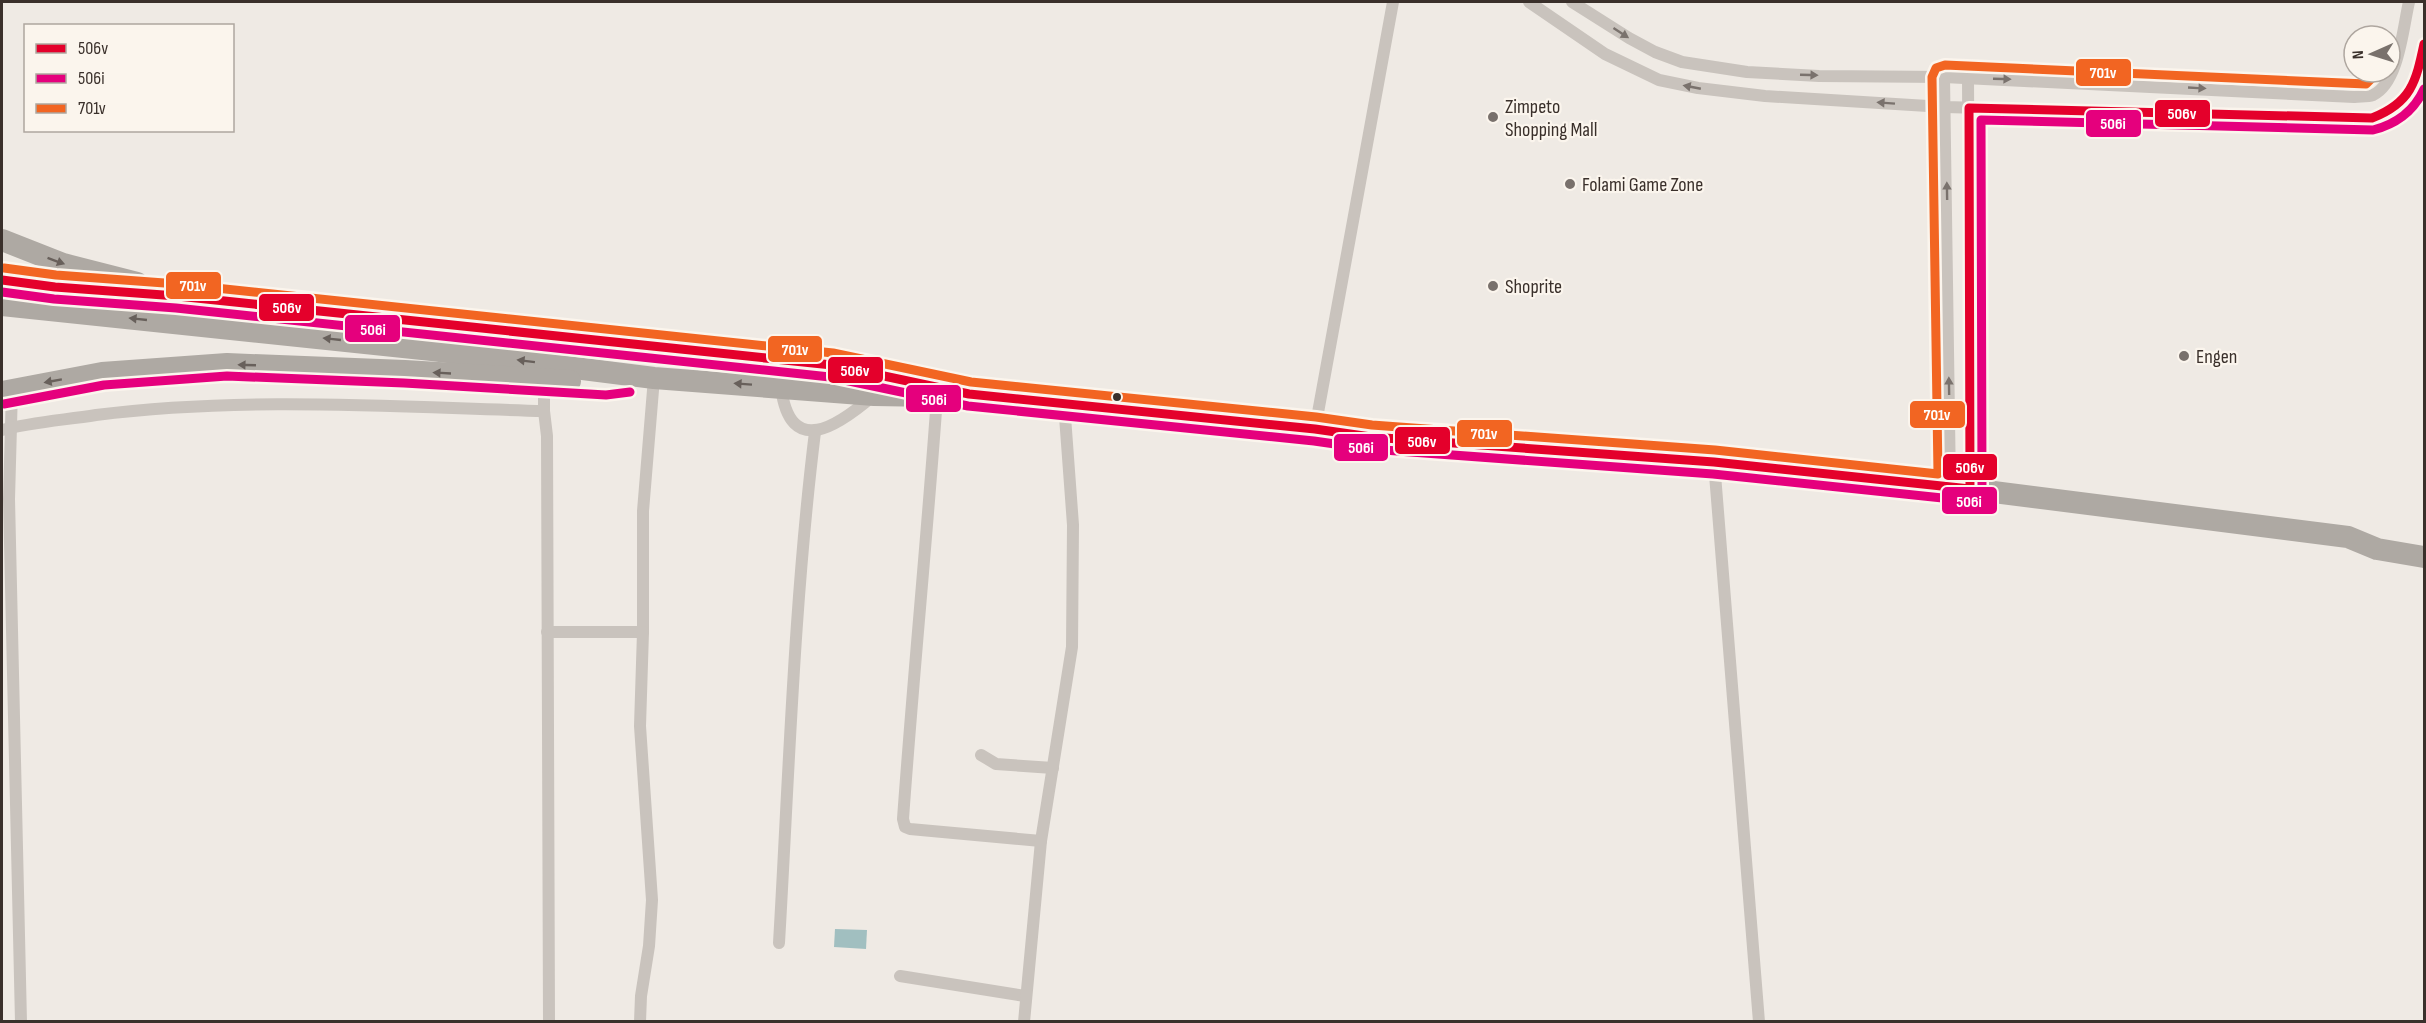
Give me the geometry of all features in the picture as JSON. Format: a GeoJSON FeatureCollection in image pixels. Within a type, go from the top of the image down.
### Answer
{"type":"FeatureCollection","features":[{"type":"Feature","properties":{"kind":"highway"},"geometry":{"type":"LineString","coordinates":[[2,240],[63,264],[117,277],[177,296]]}},
{"type":"Feature","properties":{"kind":"highway"},"geometry":{"type":"LineString","coordinates":[[2,280],[55,287],[177,296],[832,365],[969,394],[1315,429],[1371,437],[1714,462],[1960,488],[2348,537],[2377,549],[2424,557]]}},
{"type":"Feature","properties":{"kind":"highway"},"geometry":{"type":"LineString","coordinates":[[2,305],[432,350],[650,377],[874,395],[937,397],[969,394]]}},
{"type":"Feature","properties":{"kind":"highway"},"geometry":{"type":"LineString","coordinates":[[7,390],[102,372],[165,366],[227,364],[607,383],[650,377]]}},
{"type":"Feature","properties":{"kind":"street"},"geometry":{"type":"LineString","coordinates":[[1315,429],[1393,2]]}},
{"type":"Feature","properties":{"kind":"street"},"geometry":{"type":"LineString","coordinates":[[1529,2],[1605,54],[1659,80],[1698,88],[1765,96],[1944,107],[2372,118],[2390,112],[2404,102],[2413,88],[2424,44]]}},
{"type":"Feature","properties":{"kind":"street"},"geometry":{"type":"LineString","coordinates":[[1572,2],[1655,52],[1682,62],[1747,72],[1819,76],[1944,77],[2370,96],[2380,90],[2390,78],[2396,62],[2409,2]]}},
{"type":"Feature","properties":{"kind":"street"},"geometry":{"type":"LineString","coordinates":[[1944,77],[1960,488]]}},
{"type":"Feature","properties":{"kind":"street"},"geometry":{"type":"LineString","coordinates":[[1960,488],[1968,78]]}},
{"type":"Feature","properties":{"kind":"street"},"geometry":{"type":"LineString","coordinates":[[640,1022],[652,900],[640,726],[644,511],[650,377]]}},
{"type":"Feature","properties":{"kind":"street"},"geometry":{"type":"LineString","coordinates":[[544,379],[547,436],[549,1022]]}},
{"type":"Feature","properties":{"kind":"street"},"geometry":{"type":"LineString","coordinates":[[781,387],[783,402],[791,418],[800,426],[815,432],[848,418],[874,395]]}},
{"type":"Feature","properties":{"kind":"street"},"geometry":{"type":"LineString","coordinates":[[7,390],[6,429],[21,1022]]}},
{"type":"Feature","properties":{"kind":"street"},"geometry":{"type":"LineString","coordinates":[[937,397],[903,819],[905,826],[910,829],[1041,842]]}},
{"type":"Feature","properties":{"kind":"street"},"geometry":{"type":"LineString","coordinates":[[1024,1022],[1041,842],[1072,647],[1073,525],[1064,403]]}},
{"type":"Feature","properties":{"kind":"street"},"geometry":{"type":"LineString","coordinates":[[6,429],[144,409],[259,405],[544,411]]}},
{"type":"Feature","properties":{"kind":"street"},"geometry":{"type":"LineString","coordinates":[[779,943],[794,656],[806,507],[815,432]]}},
{"type":"Feature","properties":{"kind":"street"},"geometry":{"type":"LineString","coordinates":[[1714,462],[1759,1022]]}},
{"type":"Feature","properties":{"kind":"street"},"geometry":{"type":"LineString","coordinates":[[547,632],[643,632]]}},
{"type":"Feature","properties":{"kind":"street"},"geometry":{"type":"LineString","coordinates":[[981,755],[996,764],[1053,768]]}},
{"type":"Feature","properties":{"kind":"street"},"geometry":{"type":"LineString","coordinates":[[900,976],[1025,996]]}},
{"type":"Feature","properties":{"kind":"water"},"geometry":{"type":"Polygon","coordinates":[[[835,929],[867,930],[866,949],[834,947],[835,929]]]}},
{"type":"Feature","properties":{"kind":"transit line","name":"506v"},"geometry":{"type":"LineString","coordinates":[[2,280],[55,287],[177,296],[832,365],[969,394],[1315,429],[1371,437],[1714,462],[1970,489],[1969,108],[2372,118],[2395,105],[2410,90],[2424,44]]}},
{"type":"Feature","properties":{"kind":"transit line","name":"701v"},"geometry":{"type":"LineString","coordinates":[[4,268],[56,275],[178,284],[833,353],[971,382],[1316,417],[1372,425],[1715,450],[1938,474],[1932,77],[1936,68],[1945,65],[2342,83]]}},
{"type":"Feature","properties":{"kind":"transit line","name":"506i"},"geometry":{"type":"LineString","coordinates":[[2,292],[54,299],[176,308],[830,377],[968,406],[1314,441],[1370,449],[1713,474],[1971,501],[1979,497],[1982,489],[1981,120],[2373,130],[2403,116],[2415,104],[2424,89]]}},
{"type":"Feature","properties":{"kind":"transit line","name":"506i"},"geometry":{"type":"LineString","coordinates":[[4,404],[104,385],[227,376],[404,383],[606,395],[630,392]]}},
{"type":"Feature","properties":{"kind":"place","name":"Zimpeto Shopping Mall"},"geometry":{"type":"Point","coordinates":[1493,117]}},
{"type":"Feature","properties":{"kind":"place","name":"Folami Game Zone"},"geometry":{"type":"Point","coordinates":[1570,184]}},
{"type":"Feature","properties":{"kind":"place","name":"Shoprite"},"geometry":{"type":"Point","coordinates":[1493,286]}},
{"type":"Feature","properties":{"kind":"place","name":"Engen"},"geometry":{"type":"Point","coordinates":[2184,356]}}]}
